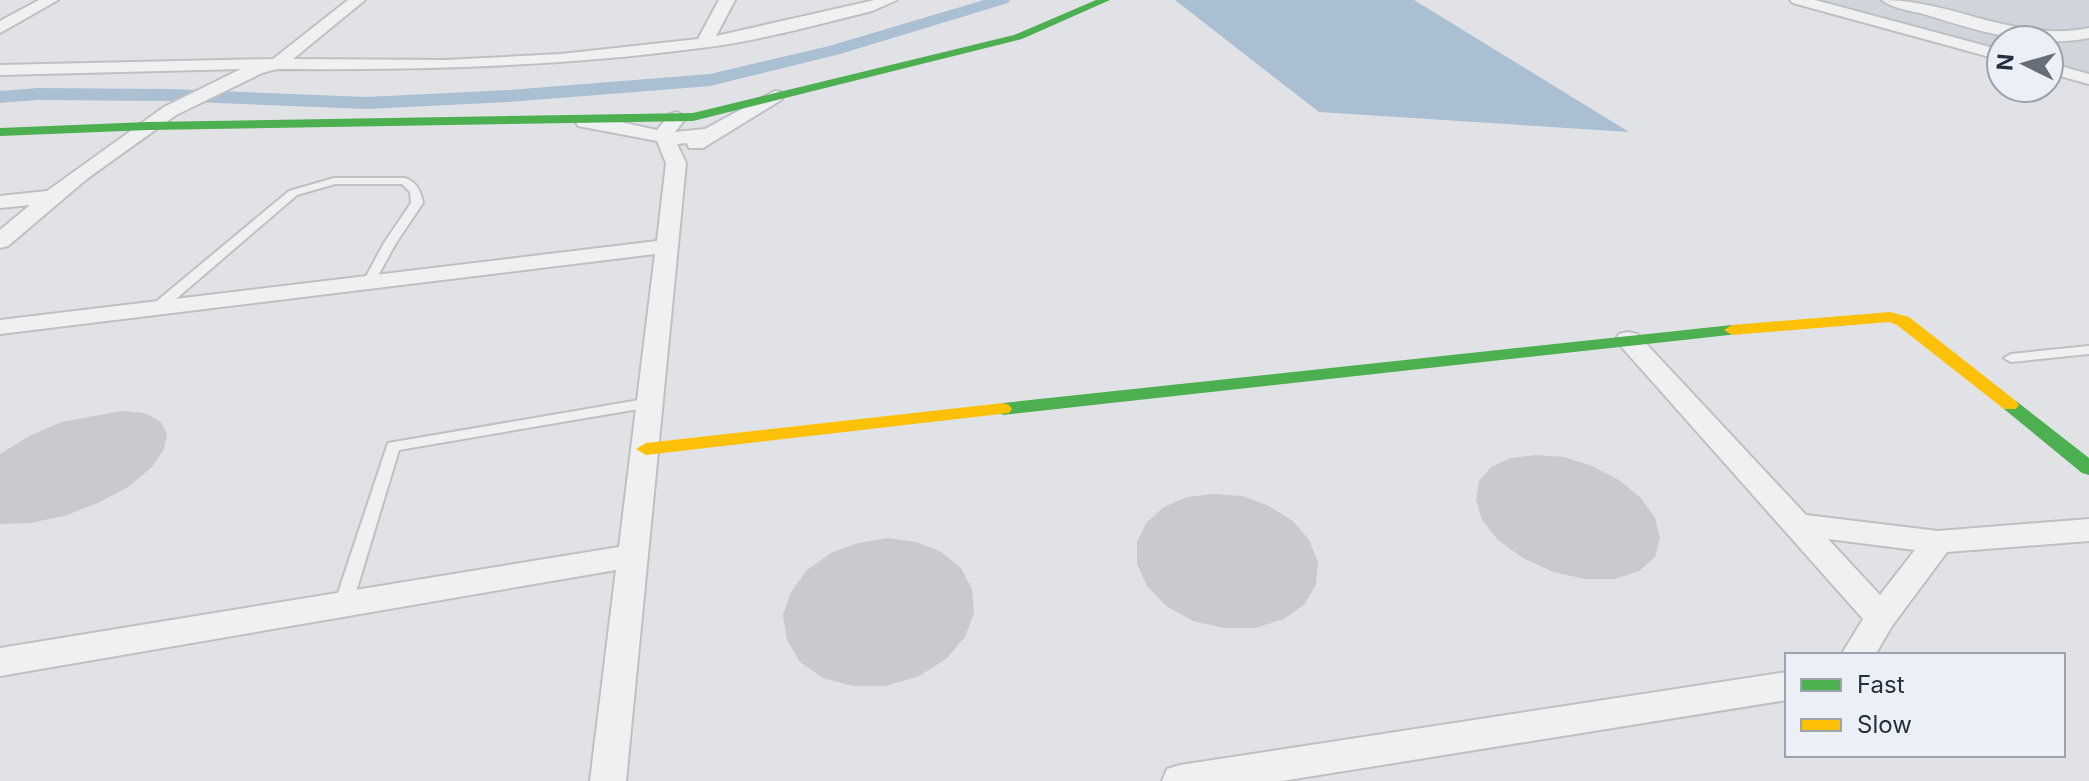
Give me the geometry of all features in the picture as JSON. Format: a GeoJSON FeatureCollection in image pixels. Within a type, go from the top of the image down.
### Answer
{"type":"FeatureCollection","features":[{"type":"Feature","properties":{"kind":"street"},"geometry":{"type":"LineString","coordinates":[[0,28],[50,0]]}},
{"type":"Feature","properties":{"kind":"street"},"geometry":{"type":"LineString","coordinates":[[0,241],[81,174],[170,111],[257,67],[332,0]]}},
{"type":"Feature","properties":{"kind":"street"},"geometry":{"type":"LineString","coordinates":[[277,64],[357,0]]}},
{"type":"Feature","properties":{"kind":"street"},"geometry":{"type":"LineString","coordinates":[[704,43],[727,0]]}},
{"type":"Feature","properties":{"kind":"street"},"geometry":{"type":"LineString","coordinates":[[0,70],[257,67],[277,64],[446,65],[561,59],[704,43],[867,8],[889,0]]}},
{"type":"Feature","properties":{"kind":"street"},"geometry":{"type":"LineString","coordinates":[[670,151],[706,125],[776,96],[1018,37],[1105,0]]}},
{"type":"Feature","properties":{"kind":"street"},"geometry":{"type":"LineString","coordinates":[[1798,0],[1985,51]]}},
{"type":"Feature","properties":{"kind":"street"},"geometry":{"type":"LineString","coordinates":[[1890,0],[2028,36],[2076,38],[2089,33]]}},
{"type":"Feature","properties":{"kind":"street"},"geometry":{"type":"LineString","coordinates":[[2065,72],[2089,79]]}},
{"type":"Feature","properties":{"kind":"street"},"geometry":{"type":"LineString","coordinates":[[0,132],[148,126],[677,118],[706,125]]}},
{"type":"Feature","properties":{"kind":"street"},"geometry":{"type":"LineString","coordinates":[[608,781],[667,246],[670,151],[665,131],[677,118]]}},
{"type":"Feature","properties":{"kind":"street"},"geometry":{"type":"LineString","coordinates":[[578,121],[626,127],[670,151]]}},
{"type":"Feature","properties":{"kind":"street"},"geometry":{"type":"LineString","coordinates":[[0,202],[54,197]]}},
{"type":"Feature","properties":{"kind":"street"},"geometry":{"type":"LineString","coordinates":[[0,327],[667,246]]}},
{"type":"Feature","properties":{"kind":"street"},"geometry":{"type":"LineString","coordinates":[[646,449],[1628,339],[1890,317],[1903,321],[2089,468]]}},
{"type":"Feature","properties":{"kind":"street"},"geometry":{"type":"LineString","coordinates":[[1628,339],[1881,617]]}},
{"type":"Feature","properties":{"kind":"street"},"geometry":{"type":"LineString","coordinates":[[1798,525],[1938,542],[2089,530]]}},
{"type":"Feature","properties":{"kind":"street"},"geometry":{"type":"LineString","coordinates":[[1859,653],[1881,617],[1938,542]]}},
{"type":"Feature","properties":{"kind":"street"},"geometry":{"type":"LineString","coordinates":[[0,662],[634,556]]}},
{"type":"Feature","properties":{"kind":"street"},"geometry":{"type":"LineString","coordinates":[[1180,781],[1785,686]]}},
{"type":"Feature","properties":{"kind":"lane"},"geometry":{"type":"LineString","coordinates":[[157,308],[293,193],[334,181],[405,181],[415,191],[417,203],[369,282]]}},
{"type":"Feature","properties":{"kind":"lane"},"geometry":{"type":"LineString","coordinates":[[2011,358],[2089,350]]}},
{"type":"Feature","properties":{"kind":"lane"},"geometry":{"type":"LineString","coordinates":[[343,605],[393,446],[651,403]]}},
{"type":"Feature","properties":{"kind":"shaded area"},"geometry":{"type":"Polygon","coordinates":[[[1814,0],[2089,0],[2089,75],[2065,68],[2065,24],[1985,24],[1985,47],[1814,0]]]}},
{"type":"Feature","properties":{"kind":"water"},"geometry":{"type":"Polygon","coordinates":[[[1175,0],[1414,0],[1629,132],[1319,112],[1175,0]]]}},
{"type":"Feature","properties":{"kind":"building"},"geometry":{"type":"Polygon","coordinates":[[[121,411],[144,413],[160,421],[167,434],[164,449],[151,468],[128,487],[64,516],[30,523],[0,524],[0,454],[31,435],[62,422],[121,411]]]}},
{"type":"Feature","properties":{"kind":"building"},"geometry":{"type":"Polygon","coordinates":[[[1536,455],[1564,457],[1592,466],[1619,480],[1641,498],[1655,518],[1660,538],[1655,557],[1639,571],[1615,579],[1585,579],[1553,572],[1523,558],[1498,540],[1482,520],[1476,500],[1479,481],[1491,467],[1511,458],[1536,455]]]}},
{"type":"Feature","properties":{"kind":"building"},"geometry":{"type":"Polygon","coordinates":[[[1214,494],[1243,496],[1269,506],[1293,521],[1309,540],[1318,562],[1316,584],[1305,604],[1284,619],[1255,628],[1224,628],[1193,621],[1166,606],[1147,586],[1137,564],[1137,542],[1146,523],[1164,507],[1187,497],[1214,494]]]}},
{"type":"Feature","properties":{"kind":"building"},"geometry":{"type":"Polygon","coordinates":[[[888,538],[916,542],[941,552],[961,568],[972,589],[974,613],[965,637],[946,659],[919,676],[886,686],[853,686],[823,678],[800,662],[787,640],[783,615],[791,592],[807,570],[831,553],[858,543],[888,538]]]}},
{"type":"Feature","properties":{"kind":"waterway"},"geometry":{"type":"LineString","coordinates":[[0,97],[38,94],[169,95],[366,103],[509,96],[710,80],[834,50],[1002,0]]}},
{"type":"Feature","properties":{"kind":"traffic: fast"},"geometry":{"type":"LineString","coordinates":[[0,132],[148,126],[693,117],[1018,37],[1105,0]]}},
{"type":"Feature","properties":{"kind":"traffic: fast"},"geometry":{"type":"LineString","coordinates":[[1003,409],[1732,330]]}},
{"type":"Feature","properties":{"kind":"traffic: fast"},"geometry":{"type":"LineString","coordinates":[[2010,405],[2089,468]]}},
{"type":"Feature","properties":{"kind":"traffic: slow"},"geometry":{"type":"LineString","coordinates":[[1732,330],[1890,317],[1903,321],[2010,405]]}},
{"type":"Feature","properties":{"kind":"traffic: slow"},"geometry":{"type":"LineString","coordinates":[[646,449],[1003,409]]}}]}
